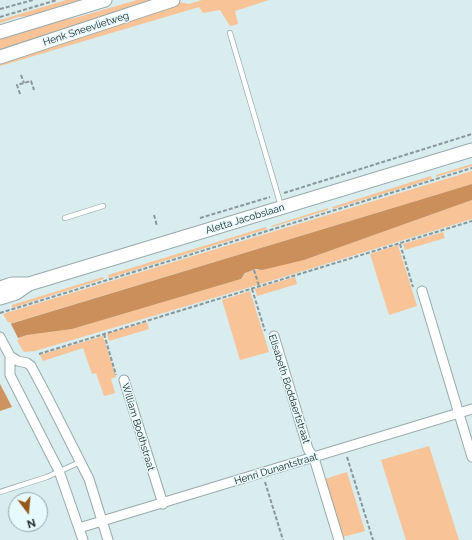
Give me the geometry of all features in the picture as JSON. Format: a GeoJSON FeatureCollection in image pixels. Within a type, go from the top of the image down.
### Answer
{"type":"FeatureCollection","features":[{"type":"Feature","properties":{"kind":"street"},"geometry":{"type":"LineString","coordinates":[[0,32],[105,0]]}},
{"type":"Feature","properties":{"kind":"street","name":"Henk Sneevlietweg"},"geometry":{"type":"LineString","coordinates":[[0,57],[173,0]]}},
{"type":"Feature","properties":{"kind":"street","name":"Aletta Jacobslaan"},"geometry":{"type":"LineString","coordinates":[[0,298],[16,293],[29,284],[280,201],[468,150]]}},
{"type":"Feature","properties":{"kind":"street","name":"Aletta Jacobslaan"},"geometry":{"type":"LineString","coordinates":[[0,288],[12,284],[29,284]]}},
{"type":"Feature","properties":{"kind":"street"},"geometry":{"type":"LineString","coordinates":[[422,291],[472,457]]}},
{"type":"Feature","properties":{"kind":"street","name":"Elisabeth Boddaertstraat"},"geometry":{"type":"LineString","coordinates":[[274,336],[308,449],[314,458],[339,540]]}},
{"type":"Feature","properties":{"kind":"street"},"geometry":{"type":"LineString","coordinates":[[0,337],[9,353],[18,361],[27,363],[31,366],[89,479],[108,540]]}},
{"type":"Feature","properties":{"kind":"street"},"geometry":{"type":"LineString","coordinates":[[9,353],[10,375],[60,471],[83,540]]}},
{"type":"Feature","properties":{"kind":"street","name":"William Boothstraat"},"geometry":{"type":"LineString","coordinates":[[124,380],[163,504]]}},
{"type":"Feature","properties":{"kind":"street","name":"Henri Dunantstraat"},"geometry":{"type":"LineString","coordinates":[[79,528],[163,504],[472,409]]}},
{"type":"Feature","properties":{"kind":"lane"},"geometry":{"type":"LineString","coordinates":[[230,33],[280,201]]}},
{"type":"Feature","properties":{"kind":"lane"},"geometry":{"type":"LineString","coordinates":[[65,218],[103,206]]}},
{"type":"Feature","properties":{"kind":"lane"},"geometry":{"type":"LineString","coordinates":[[0,492],[60,471],[80,462]]}},
{"type":"Feature","properties":{"kind":"path"},"geometry":{"type":"LineString","coordinates":[[0,10],[33,0]]}},
{"type":"Feature","properties":{"kind":"path"},"geometry":{"type":"LineString","coordinates":[[0,17],[56,0]]}},
{"type":"Feature","properties":{"kind":"path"},"geometry":{"type":"LineString","coordinates":[[21,75],[24,83]]}},
{"type":"Feature","properties":{"kind":"path"},"geometry":{"type":"LineString","coordinates":[[20,94],[17,85],[31,81],[34,90]]}},
{"type":"Feature","properties":{"kind":"path"},"geometry":{"type":"LineString","coordinates":[[196,220],[280,201],[472,134]]}},
{"type":"Feature","properties":{"kind":"path"},"geometry":{"type":"LineString","coordinates":[[0,313],[472,168]]}},
{"type":"Feature","properties":{"kind":"path"},"geometry":{"type":"LineString","coordinates":[[329,205],[330,212]]}},
{"type":"Feature","properties":{"kind":"path"},"geometry":{"type":"LineString","coordinates":[[154,215],[157,226]]}},
{"type":"Feature","properties":{"kind":"path"},"geometry":{"type":"LineString","coordinates":[[39,354],[472,221]]}},
{"type":"Feature","properties":{"kind":"path"},"geometry":{"type":"LineString","coordinates":[[268,224],[270,230]]}},
{"type":"Feature","properties":{"kind":"path"},"geometry":{"type":"LineString","coordinates":[[400,243],[413,287],[420,285],[422,291]]}},
{"type":"Feature","properties":{"kind":"path"},"geometry":{"type":"LineString","coordinates":[[254,270],[259,286]]}},
{"type":"Feature","properties":{"kind":"path"},"geometry":{"type":"LineString","coordinates":[[105,275],[107,280]]}},
{"type":"Feature","properties":{"kind":"path","name":"Elisabeth Boddaertstraat"},"geometry":{"type":"LineString","coordinates":[[252,289],[266,332],[272,331],[274,336]]}},
{"type":"Feature","properties":{"kind":"path","name":"William Boothstraat"},"geometry":{"type":"LineString","coordinates":[[104,334],[117,377],[122,375],[124,380]]}},
{"type":"Feature","properties":{"kind":"path"},"geometry":{"type":"LineString","coordinates":[[344,448],[373,540]]}},
{"type":"Feature","properties":{"kind":"path"},"geometry":{"type":"LineString","coordinates":[[262,473],[282,540]]}},
{"type":"Feature","properties":{"kind":"shaded area"},"geometry":{"type":"Polygon","coordinates":[[[66,0],[90,0],[37,15],[18,17],[0,23],[0,20],[66,0]]]}},
{"type":"Feature","properties":{"kind":"shaded area"},"geometry":{"type":"Polygon","coordinates":[[[137,0],[157,0],[0,52],[0,36],[50,21],[75,18],[137,0]]]}},
{"type":"Feature","properties":{"kind":"shaded area"},"geometry":{"type":"Polygon","coordinates":[[[202,0],[269,0],[235,11],[238,24],[230,26],[220,10],[203,13],[199,7],[0,66],[0,60],[179,2],[189,4],[202,0]]]}},
{"type":"Feature","properties":{"kind":"shaded area"},"geometry":{"type":"Polygon","coordinates":[[[472,164],[472,166],[436,177],[436,175],[472,164]]]}},
{"type":"Feature","properties":{"kind":"shaded area"},"geometry":{"type":"Polygon","coordinates":[[[472,171],[472,184],[9,324],[3,314],[472,171]]]}},
{"type":"Feature","properties":{"kind":"shaded area"},"geometry":{"type":"Polygon","coordinates":[[[431,176],[432,179],[333,209],[332,207],[431,176]]]}},
{"type":"Feature","properties":{"kind":"shaded area"},"geometry":{"type":"Polygon","coordinates":[[[472,184],[472,200],[304,260],[262,270],[256,269],[245,273],[241,279],[72,329],[27,335],[0,344],[0,327],[472,184]]]}},
{"type":"Feature","properties":{"kind":"shaded area"},"geometry":{"type":"Polygon","coordinates":[[[472,200],[472,219],[254,286],[35,351],[24,352],[16,339],[27,335],[72,329],[241,279],[247,272],[304,260],[472,200]]]}},
{"type":"Feature","properties":{"kind":"shaded area"},"geometry":{"type":"Polygon","coordinates":[[[328,208],[328,210],[272,227],[271,226],[328,208]]]}},
{"type":"Feature","properties":{"kind":"shaded area"},"geometry":{"type":"Polygon","coordinates":[[[266,227],[267,229],[109,278],[108,275],[266,227]]]}},
{"type":"Feature","properties":{"kind":"shaded area"},"geometry":{"type":"Polygon","coordinates":[[[443,232],[445,238],[405,250],[403,244],[443,232]]]}},
{"type":"Feature","properties":{"kind":"shaded area"},"geometry":{"type":"Polygon","coordinates":[[[398,245],[417,306],[389,315],[370,254],[398,245]]]}},
{"type":"Feature","properties":{"kind":"shaded area"},"geometry":{"type":"Polygon","coordinates":[[[103,277],[104,279],[12,308],[12,305],[103,277]]]}},
{"type":"Feature","properties":{"kind":"shaded area"},"geometry":{"type":"Polygon","coordinates":[[[295,277],[297,284],[257,296],[255,289],[295,277]]]}},
{"type":"Feature","properties":{"kind":"shaded area"},"geometry":{"type":"Polygon","coordinates":[[[250,291],[269,352],[240,360],[222,300],[250,291]]]}},
{"type":"Feature","properties":{"kind":"shaded area"},"geometry":{"type":"Polygon","coordinates":[[[147,322],[149,329],[109,341],[107,334],[147,322]]]}},
{"type":"Feature","properties":{"kind":"shaded area"},"geometry":{"type":"Polygon","coordinates":[[[103,336],[116,377],[111,379],[115,393],[112,394],[104,396],[96,373],[92,374],[83,348],[43,361],[40,355],[103,336]]]}},
{"type":"Feature","properties":{"kind":"shaded area"},"geometry":{"type":"Polygon","coordinates":[[[0,384],[12,407],[0,411],[0,384]]]}},
{"type":"Feature","properties":{"kind":"shaded area"},"geometry":{"type":"Polygon","coordinates":[[[429,446],[459,540],[406,540],[381,460],[429,446]]]}},
{"type":"Feature","properties":{"kind":"shaded area"},"geometry":{"type":"Polygon","coordinates":[[[347,472],[365,531],[343,537],[325,479],[347,472]]]}},
{"type":"Feature","properties":{"kind":"pier"},"geometry":{"type":"Polygon","coordinates":[[[10,322],[19,340],[0,346],[0,325],[10,322]]]}}]}
